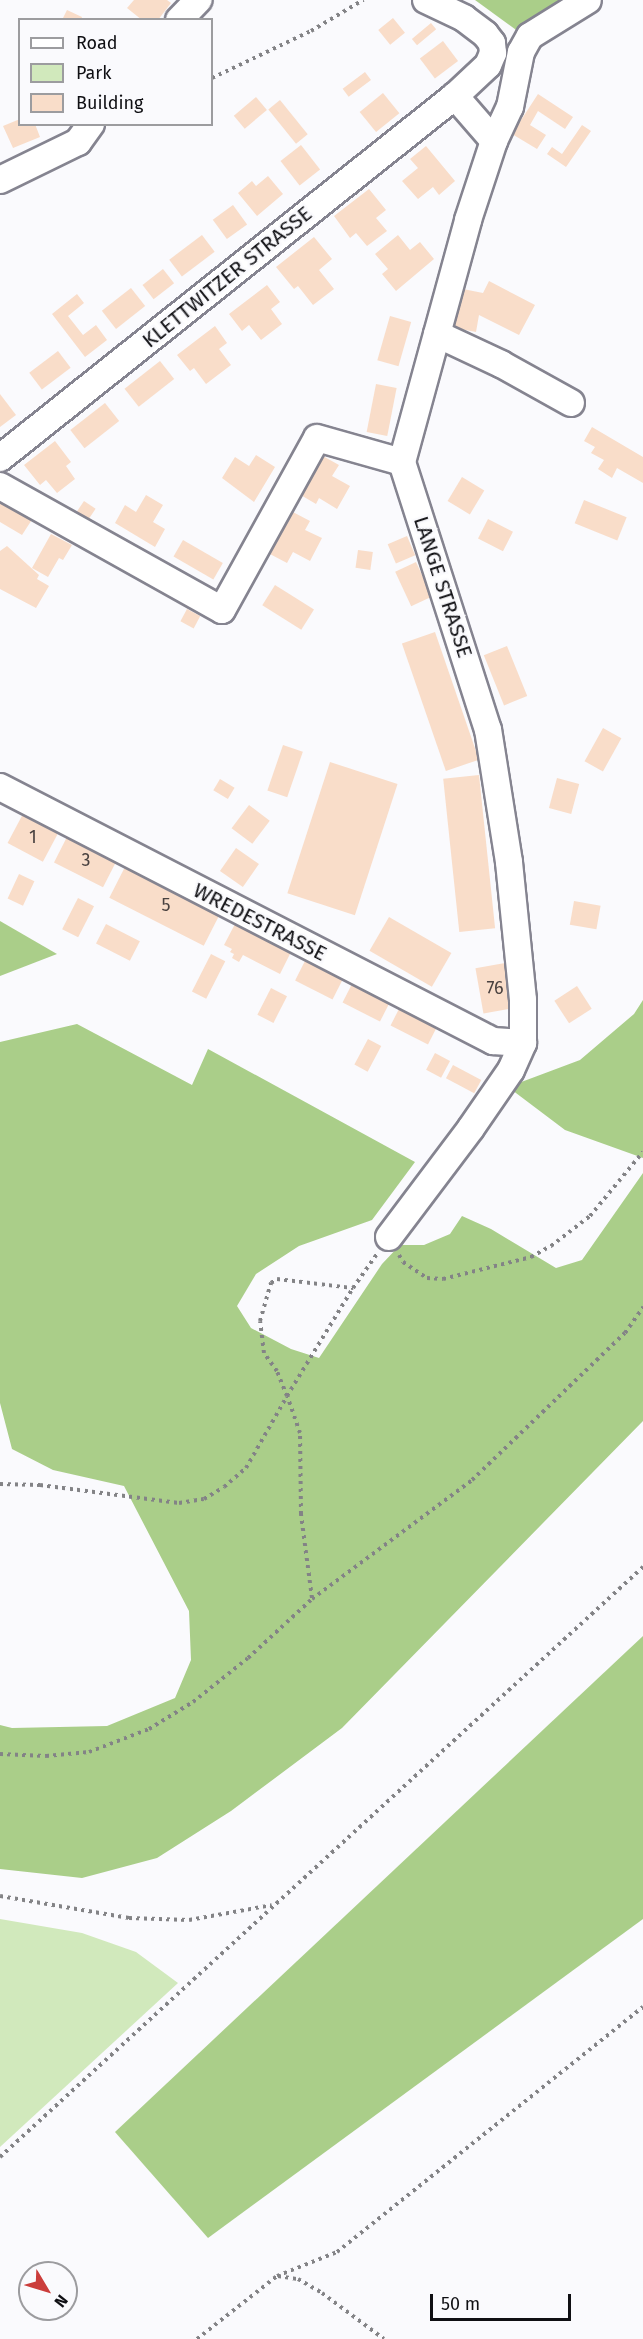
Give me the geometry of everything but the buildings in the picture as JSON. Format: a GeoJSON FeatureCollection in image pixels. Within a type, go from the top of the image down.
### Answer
{"type":"FeatureCollection","features":[{"type":"Feature","properties":{"kind":"street"},"geometry":{"type":"LineString","coordinates":[[181,18],[198,0]]}},
{"type":"Feature","properties":{"kind":"street","name":"KLETTWITZER STRASSE"},"geometry":{"type":"LineString","coordinates":[[0,458],[455,96],[488,65],[493,53],[492,43],[464,18],[426,0]]}},
{"type":"Feature","properties":{"kind":"street"},"geometry":{"type":"LineString","coordinates":[[0,486],[222,610],[317,438],[402,462],[468,220],[494,141],[510,107],[521,52],[530,36],[588,0]]}},
{"type":"Feature","properties":{"kind":"street"},"geometry":{"type":"LineString","coordinates":[[455,96],[494,141]]}},
{"type":"Feature","properties":{"kind":"street"},"geometry":{"type":"LineString","coordinates":[[0,180],[78,142],[90,126]]}},
{"type":"Feature","properties":{"kind":"street"},"geometry":{"type":"LineString","coordinates":[[437,334],[501,364],[571,403]]}},
{"type":"Feature","properties":{"kind":"street","name":"LANGE STRASSE"},"geometry":{"type":"LineString","coordinates":[[402,462],[488,730],[509,862],[523,1000],[523,1043]]}},
{"type":"Feature","properties":{"kind":"street","name":"WREDESTRASSE"},"geometry":{"type":"LineString","coordinates":[[0,788],[493,1041],[523,1043]]}},
{"type":"Feature","properties":{"kind":"street"},"geometry":{"type":"LineString","coordinates":[[389,1237],[512,1070],[523,1043]]}},
{"type":"Feature","properties":{"kind":"path"},"geometry":{"type":"LineString","coordinates":[[213,78],[311,31],[363,0]]}},
{"type":"Feature","properties":{"kind":"path"},"geometry":{"type":"LineString","coordinates":[[403,1262],[427,1278],[443,1279],[531,1257],[550,1246],[590,1216],[643,1152]]}},
{"type":"Feature","properties":{"kind":"path"},"geometry":{"type":"LineString","coordinates":[[0,1484],[40,1485],[178,1503],[204,1499],[224,1487],[246,1468],[352,1288],[389,1237]]}},
{"type":"Feature","properties":{"kind":"path"},"geometry":{"type":"LineString","coordinates":[[312,1599],[301,1514],[300,1433],[277,1371],[264,1353],[260,1321],[271,1283],[277,1279],[352,1288]]}},
{"type":"Feature","properties":{"kind":"path"},"geometry":{"type":"LineString","coordinates":[[0,1755],[46,1756],[89,1752],[149,1729],[193,1702],[248,1658],[312,1599],[472,1480],[625,1333],[643,1307]]}},
{"type":"Feature","properties":{"kind":"path"},"geometry":{"type":"LineString","coordinates":[[0,2157],[643,1567]]}},
{"type":"Feature","properties":{"kind":"path"},"geometry":{"type":"LineString","coordinates":[[0,1896],[129,1918],[179,1920],[274,1905]]}},
{"type":"Feature","properties":{"kind":"path"},"geometry":{"type":"LineString","coordinates":[[196,2339],[277,2276],[337,2252],[643,2007]]}},
{"type":"Feature","properties":{"kind":"path"},"geometry":{"type":"LineString","coordinates":[[277,2276],[298,2279],[322,2293],[384,2339]]}},
{"type":"Feature","properties":{"kind":"green space"},"geometry":{"type":"Polygon","coordinates":[[[475,0],[579,0],[519,32],[475,0]]]}},
{"type":"Feature","properties":{"kind":"green space"},"geometry":{"type":"Polygon","coordinates":[[[0,921],[57,954],[0,976],[0,921]]]}},
{"type":"Feature","properties":{"kind":"green space"},"geometry":{"type":"Polygon","coordinates":[[[643,1000],[643,1158],[565,1130],[508,1087],[580,1060],[634,1014],[643,1000]]]}},
{"type":"Feature","properties":{"kind":"green space"},"geometry":{"type":"Polygon","coordinates":[[[77,1024],[192,1085],[208,1049],[415,1162],[372,1220],[299,1246],[256,1274],[237,1306],[251,1328],[291,1349],[319,1358],[382,1264],[400,1245],[424,1245],[450,1234],[462,1216],[491,1229],[556,1268],[582,1260],[643,1173],[643,1421],[342,1728],[231,1811],[157,1858],[82,1878],[0,1869],[0,1725],[12,1728],[107,1726],[175,1698],[191,1660],[189,1611],[124,1486],[53,1470],[12,1449],[0,1403],[0,1042],[77,1024]]]}},
{"type":"Feature","properties":{"kind":"green space"},"geometry":{"type":"Polygon","coordinates":[[[643,1636],[643,1919],[208,2238],[115,2132],[643,1636]]]}},
{"type":"Feature","properties":{"kind":"green space"},"geometry":{"type":"Polygon","coordinates":[[[0,1919],[82,1933],[136,1952],[178,1983],[0,2147],[0,1919]]]}}]}
